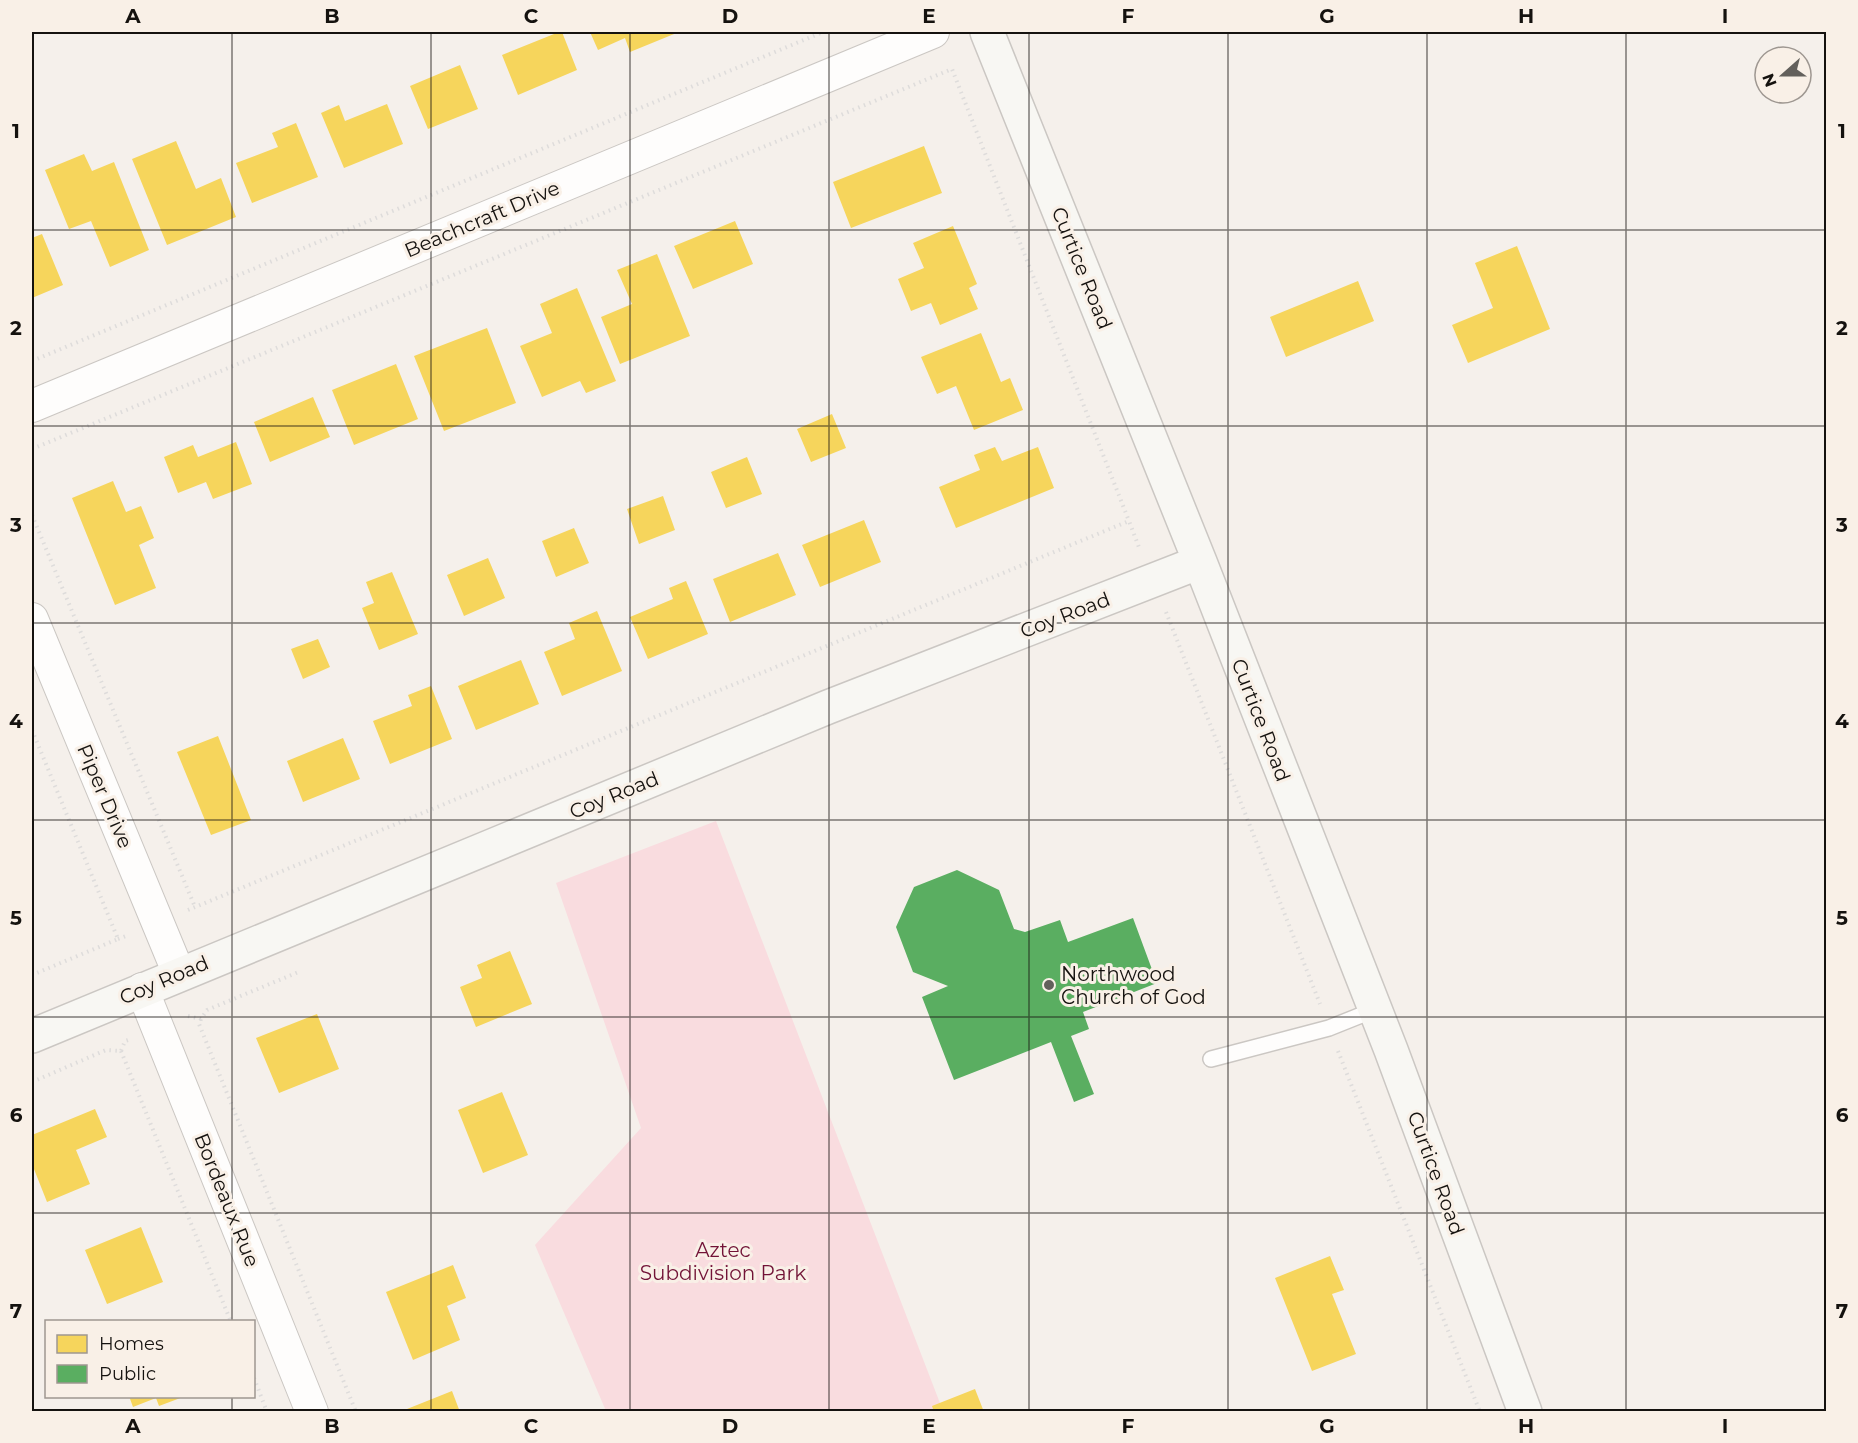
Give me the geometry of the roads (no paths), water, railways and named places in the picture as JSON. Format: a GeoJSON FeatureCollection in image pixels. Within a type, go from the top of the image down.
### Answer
{"type":"FeatureCollection","features":[{"type":"Feature","properties":{"kind":"street","name":"Beachcraft Drive"},"geometry":{"type":"LineString","coordinates":[[32,406],[933,32]]}},
{"type":"Feature","properties":{"kind":"street","name":"Curtice Road"},"geometry":{"type":"LineString","coordinates":[[987,32],[1200,562],[1374,1010],[1525,1412]]}},
{"type":"Feature","properties":{"kind":"street","name":"Coy Road"},"geometry":{"type":"LineString","coordinates":[[32,1036],[828,707],[1200,562]]}},
{"type":"Feature","properties":{"kind":"street","name":"Piper Drive"},"geometry":{"type":"LineString","coordinates":[[32,619],[179,974]]}},
{"type":"Feature","properties":{"kind":"street","name":"Bordeaux Rue"},"geometry":{"type":"LineString","coordinates":[[142,989],[312,1412]]}},
{"type":"Feature","properties":{"kind":"lane"},"geometry":{"type":"LineString","coordinates":[[1211,1059],[1329,1028],[1374,1010]]}},
{"type":"Feature","properties":{"kind":"place","name":"Northwood Church of God"},"geometry":{"type":"Point","coordinates":[1049,985]}},
{"type":"Feature","properties":{"kind":"park label","name":"Aztec Subdivision Park"},"geometry":{"type":"Point","coordinates":[723,1262]}}]}
